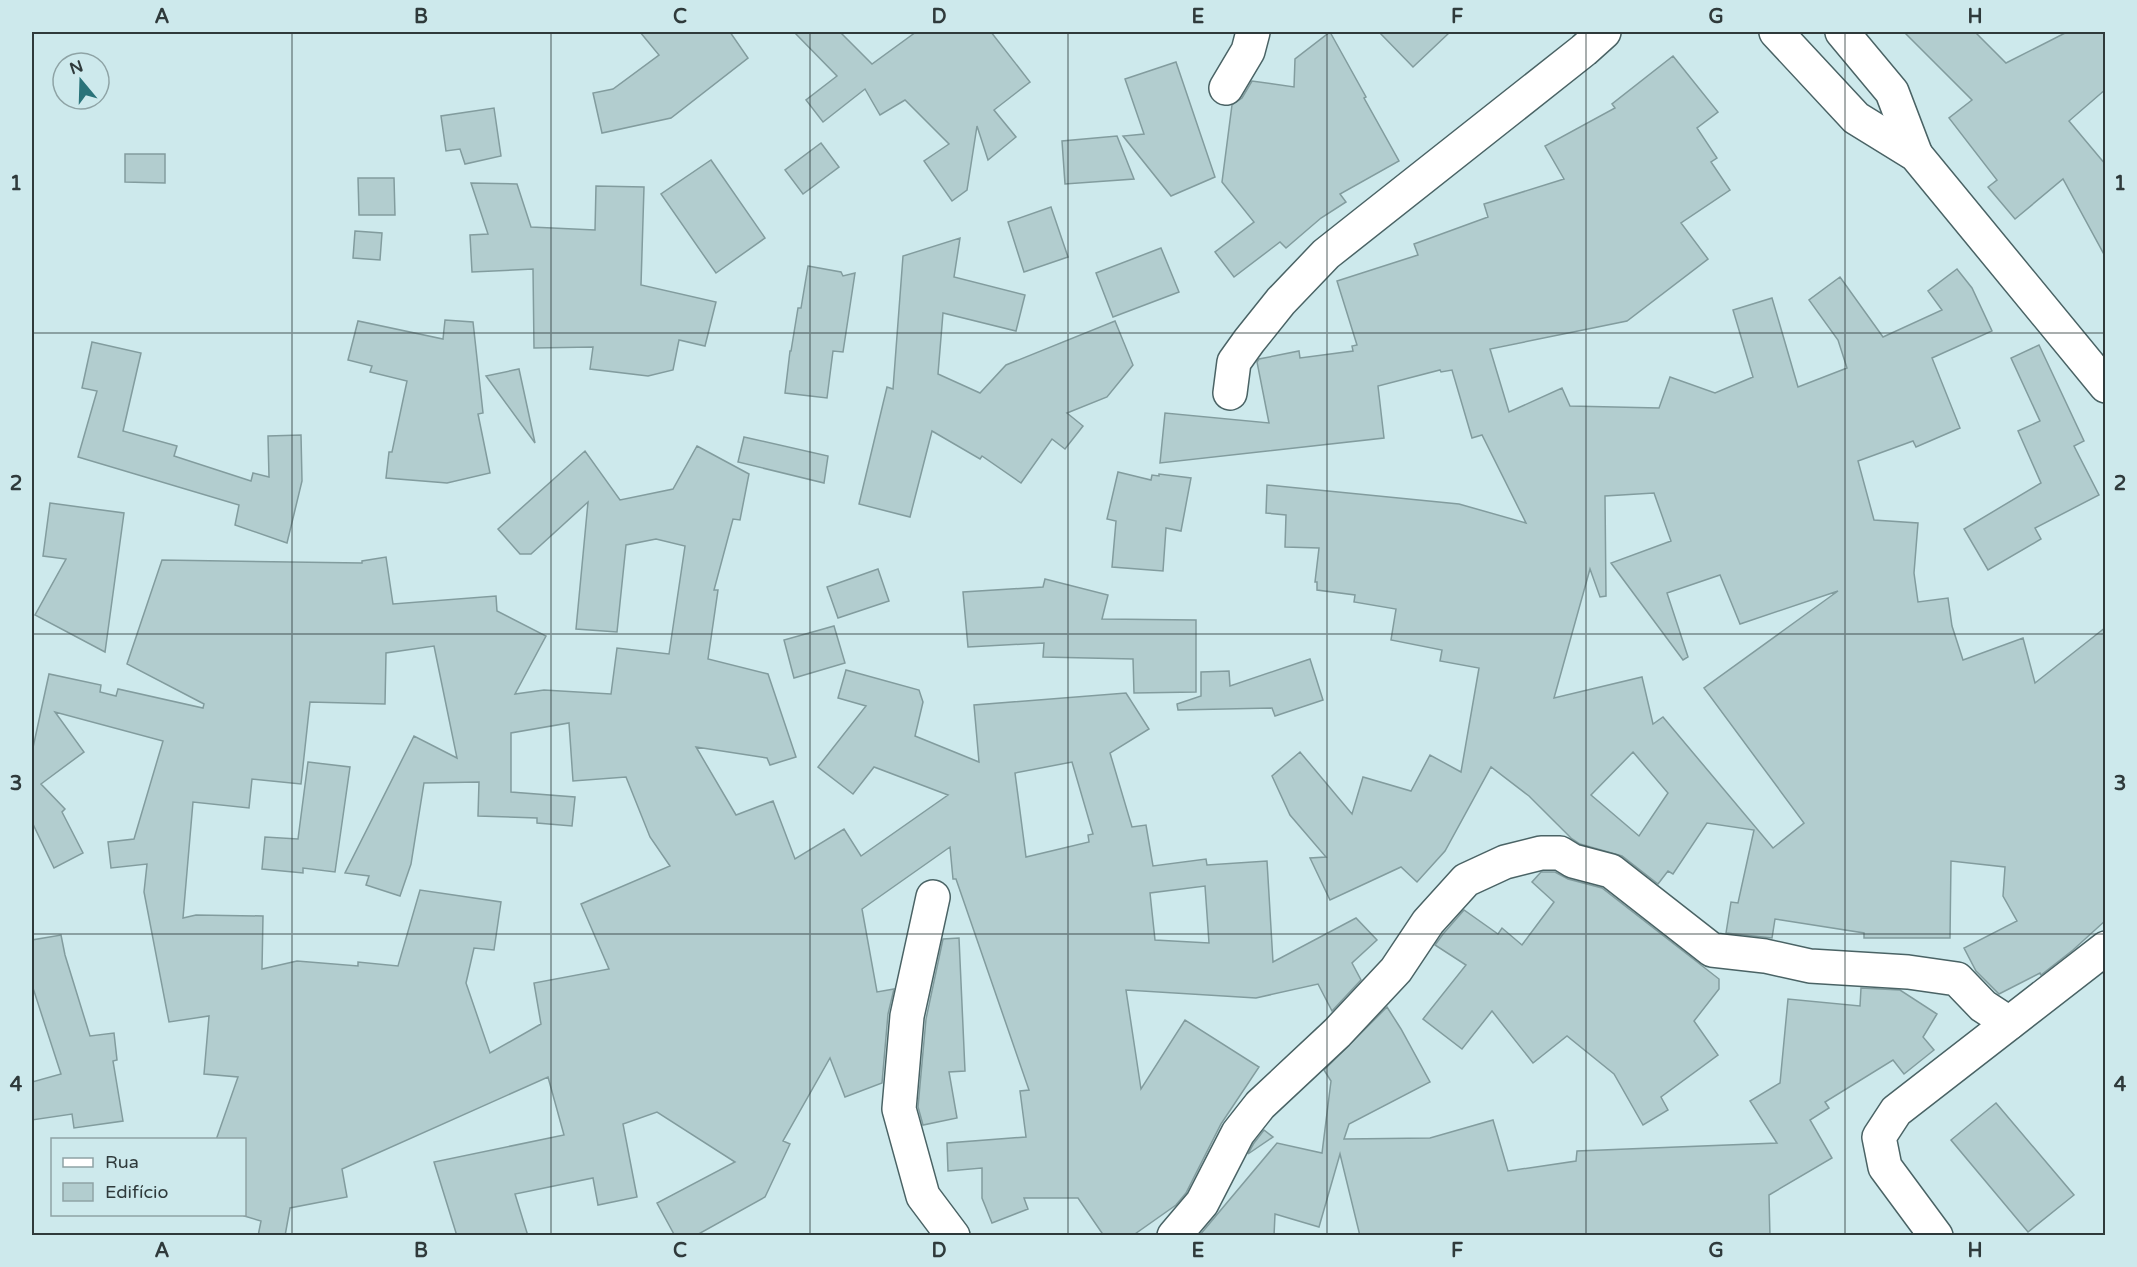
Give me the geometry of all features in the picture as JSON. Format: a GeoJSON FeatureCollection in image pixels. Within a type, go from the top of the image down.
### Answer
{"type":"FeatureCollection","features":[{"type":"Feature","properties":{"kind":"street"},"geometry":{"type":"LineString","coordinates":[[1227,88],[1248,51],[1253,32]]}},
{"type":"Feature","properties":{"kind":"street"},"geometry":{"type":"LineString","coordinates":[[1230,393],[1234,362],[1281,301],[1326,254],[1604,32]]}},
{"type":"Feature","properties":{"kind":"street"},"geometry":{"type":"LineString","coordinates":[[1776,32],[1856,118],[1916,155]]}},
{"type":"Feature","properties":{"kind":"street"},"geometry":{"type":"LineString","coordinates":[[1842,32],[1892,92],[1916,155],[2106,386]]}},
{"type":"Feature","properties":{"kind":"street"},"geometry":{"type":"LineString","coordinates":[[1174,1236],[1202,1203],[1238,1133],[1260,1104],[1337,1033],[1396,970],[1428,922],[1466,880],[1504,862],[1541,853],[1560,853],[1573,861],[1611,871],[1712,950],[1765,956],[1810,966],[1908,972],[1957,979],[1983,1006],[2009,1023]]}},
{"type":"Feature","properties":{"kind":"street"},"geometry":{"type":"LineString","coordinates":[[933,897],[907,1016],[899,1109],[923,1196],[953,1236]]}},
{"type":"Feature","properties":{"kind":"street"},"geometry":{"type":"LineString","coordinates":[[1936,1236],[1885,1167],[1879,1137],[1896,1111],[2106,948]]}},
{"type":"Feature","properties":{"kind":"building"},"geometry":{"type":"Polygon","coordinates":[[[640,32],[730,32],[748,58],[671,118],[602,133],[593,93],[613,89],[659,55],[640,32]]]}},
{"type":"Feature","properties":{"kind":"building"},"geometry":{"type":"Polygon","coordinates":[[[794,32],[840,32],[872,64],[916,32],[991,32],[1030,82],[994,110],[1016,137],[988,160],[977,126],[967,190],[952,201],[924,161],[949,144],[905,100],[880,115],[865,89],[823,122],[806,100],[837,76],[794,32]]]}},
{"type":"Feature","properties":{"kind":"building"},"geometry":{"type":"Polygon","coordinates":[[[1330,32],[1399,161],[1340,194],[1346,202],[1321,218],[1286,248],[1280,242],[1234,277],[1215,252],[1254,222],[1222,182],[1232,105],[1242,98],[1252,81],[1294,87],[1295,59],[1330,32]]]}},
{"type":"Feature","properties":{"kind":"building"},"geometry":{"type":"Polygon","coordinates":[[[1379,32],[1450,32],[1413,67],[1379,32]]]}},
{"type":"Feature","properties":{"kind":"building"},"geometry":{"type":"Polygon","coordinates":[[[1904,32],[1975,32],[2006,63],[2067,32],[2106,32],[2106,89],[2069,121],[2106,165],[2106,258],[2063,179],[2015,219],[1988,187],[1997,180],[1949,118],[1972,100],[1904,32]]]}},
{"type":"Feature","properties":{"kind":"building"},"geometry":{"type":"Polygon","coordinates":[[[1673,56],[1718,112],[1697,128],[1717,158],[1711,162],[1730,190],[1681,223],[1708,259],[1627,321],[1490,349],[1509,412],[1562,388],[1570,406],[1659,408],[1670,377],[1715,393],[1753,377],[1733,310],[1772,298],[1798,387],[1847,368],[1838,340],[1809,300],[1840,277],[1883,337],[1942,310],[1928,291],[1957,269],[1972,288],[1992,331],[1932,358],[1960,428],[1916,447],[1913,441],[1858,461],[1874,520],[1918,523],[1914,573],[1918,602],[1948,598],[1952,626],[1963,660],[2023,638],[2035,683],[2106,627],[2106,920],[2041,975],[2040,973],[1999,994],[1976,971],[1964,948],[2017,921],[2003,896],[2005,867],[1951,861],[1950,938],[1864,938],[1864,933],[1775,919],[1772,938],[1726,933],[1731,902],[1738,903],[1754,830],[1707,823],[1673,874],[1668,871],[1658,884],[1622,856],[1580,844],[1571,838],[1529,796],[1491,767],[1445,851],[1417,882],[1401,867],[1330,900],[1310,858],[1326,857],[1290,815],[1272,776],[1300,752],[1352,814],[1363,777],[1411,791],[1430,755],[1461,772],[1479,668],[1440,661],[1442,650],[1391,640],[1396,609],[1354,602],[1355,595],[1317,590],[1317,582],[1315,582],[1319,548],[1285,547],[1286,515],[1266,513],[1267,485],[1459,504],[1526,523],[1482,435],[1472,438],[1452,370],[1441,372],[1440,370],[1378,386],[1384,438],[1160,463],[1165,413],[1269,423],[1257,362],[1259,359],[1299,351],[1300,358],[1353,351],[1352,346],[1357,345],[1337,281],[1418,255],[1414,244],[1488,217],[1484,204],[1564,179],[1545,146],[1615,108],[1612,104],[1673,56]],[[1654,493],[1605,496],[1606,596],[1600,597],[1590,569],[1554,698],[1642,677],[1653,724],[1663,717],[1773,848],[1804,823],[1704,688],[1838,591],[1740,624],[1720,575],[1667,593],[1688,657],[1683,660],[1611,563],[1671,541],[1654,493]],[[1633,752],[1591,795],[1639,836],[1668,793],[1633,752]]]}},
{"type":"Feature","properties":{"kind":"building"},"geometry":{"type":"Polygon","coordinates":[[[1176,62],[1215,177],[1171,196],[1123,136],[1144,134],[1125,79],[1176,62]]]}},
{"type":"Feature","properties":{"kind":"building"},"geometry":{"type":"Polygon","coordinates":[[[494,108],[501,156],[465,164],[460,149],[446,151],[441,116],[494,108]]]}},
{"type":"Feature","properties":{"kind":"building"},"geometry":{"type":"Polygon","coordinates":[[[1117,136],[1134,179],[1065,184],[1062,141],[1117,136]]]}},
{"type":"Feature","properties":{"kind":"building"},"geometry":{"type":"Polygon","coordinates":[[[821,143],[839,167],[803,194],[785,170],[821,143]]]}},
{"type":"Feature","properties":{"kind":"building"},"geometry":{"type":"Polygon","coordinates":[[[125,154],[165,154],[165,183],[125,182],[125,154]]]}},
{"type":"Feature","properties":{"kind":"building"},"geometry":{"type":"Polygon","coordinates":[[[711,160],[765,238],[716,273],[661,194],[711,160]]]}},
{"type":"Feature","properties":{"kind":"building"},"geometry":{"type":"Polygon","coordinates":[[[358,178],[394,178],[395,215],[359,215],[358,178]]]}},
{"type":"Feature","properties":{"kind":"building"},"geometry":{"type":"Polygon","coordinates":[[[471,183],[517,184],[531,227],[595,230],[596,186],[644,187],[641,285],[716,302],[705,346],[679,340],[673,370],[648,376],[590,369],[593,347],[534,348],[533,269],[472,272],[470,235],[488,234],[471,183]]]}},
{"type":"Feature","properties":{"kind":"building"},"geometry":{"type":"Polygon","coordinates":[[[1051,207],[1068,257],[1024,272],[1008,222],[1051,207]]]}},
{"type":"Feature","properties":{"kind":"building"},"geometry":{"type":"Polygon","coordinates":[[[355,231],[382,233],[380,260],[353,258],[355,231]]]}},
{"type":"Feature","properties":{"kind":"building"},"geometry":{"type":"Polygon","coordinates":[[[960,238],[954,277],[1025,295],[1016,331],[943,313],[938,374],[980,393],[1006,365],[1115,321],[1133,365],[1107,397],[1067,413],[1083,426],[1065,449],[1052,439],[1021,483],[982,456],[980,459],[932,431],[910,517],[859,504],[887,387],[893,389],[903,256],[960,238]]]}},
{"type":"Feature","properties":{"kind":"building"},"geometry":{"type":"Polygon","coordinates":[[[1161,248],[1179,292],[1113,317],[1096,273],[1161,248]]]}},
{"type":"Feature","properties":{"kind":"building"},"geometry":{"type":"Polygon","coordinates":[[[808,266],[841,272],[843,276],[855,273],[843,352],[833,351],[827,398],[785,393],[790,351],[798,308],[801,308],[808,266]]]}},
{"type":"Feature","properties":{"kind":"building"},"geometry":{"type":"Polygon","coordinates":[[[445,320],[473,322],[483,413],[478,414],[490,473],[447,483],[386,478],[389,452],[392,452],[407,381],[370,372],[372,366],[348,360],[358,321],[443,339],[445,320]]]}},
{"type":"Feature","properties":{"kind":"building"},"geometry":{"type":"Polygon","coordinates":[[[92,342],[141,353],[123,431],[177,446],[174,456],[251,481],[253,473],[269,477],[268,436],[301,435],[302,481],[287,543],[235,525],[239,505],[78,457],[97,391],[82,388],[92,342]]]}},
{"type":"Feature","properties":{"kind":"building"},"geometry":{"type":"Polygon","coordinates":[[[2039,345],[2084,441],[2074,446],[2099,495],[2035,528],[2041,539],[1988,570],[1964,529],[2041,483],[2018,431],[2040,421],[2011,358],[2039,345]]]}},
{"type":"Feature","properties":{"kind":"building"},"geometry":{"type":"Polygon","coordinates":[[[519,369],[535,443],[486,376],[519,369]]]}},
{"type":"Feature","properties":{"kind":"building"},"geometry":{"type":"Polygon","coordinates":[[[744,437],[828,456],[824,483],[738,462],[744,437]]]}},
{"type":"Feature","properties":{"kind":"building"},"geometry":{"type":"Polygon","coordinates":[[[697,446],[749,474],[740,520],[733,519],[714,590],[718,590],[708,659],[768,674],[796,757],[770,765],[767,758],[696,747],[736,815],[773,801],[795,859],[844,829],[861,856],[948,795],[874,767],[853,794],[818,767],[866,706],[838,698],[846,670],[919,690],[923,702],[915,736],[979,762],[974,705],[1126,693],[1149,729],[1110,753],[1132,827],[1146,825],[1153,866],[1206,859],[1207,865],[1267,861],[1273,962],[1356,918],[1377,940],[1352,963],[1361,980],[1332,1011],[1318,984],[1256,998],[1126,990],[1141,1089],[1185,1020],[1259,1067],[1221,1124],[1186,1193],[1176,1205],[1132,1236],[1104,1236],[1078,1198],[1024,1198],[1028,1209],[992,1223],[982,1198],[982,1168],[948,1171],[947,1143],[1026,1137],[1020,1091],[1029,1090],[956,879],[953,879],[950,847],[862,909],[877,992],[894,989],[888,1014],[882,1083],[845,1097],[830,1058],[783,1141],[790,1144],[765,1197],[695,1236],[675,1236],[657,1203],[735,1162],[657,1112],[623,1124],[637,1197],[598,1205],[593,1178],[515,1194],[528,1236],[457,1236],[434,1162],[564,1135],[548,1077],[342,1169],[347,1197],[290,1208],[285,1236],[258,1236],[261,1221],[244,1216],[246,1216],[246,1138],[217,1138],[238,1077],[204,1074],[209,1016],[169,1022],[144,892],[147,864],[111,868],[108,842],[134,839],[163,741],[55,712],[84,752],[41,784],[65,809],[62,812],[83,853],[54,868],[32,822],[32,752],[49,674],[101,685],[100,692],[116,696],[118,689],[203,708],[204,704],[127,664],[162,560],[362,563],[362,561],[386,557],[393,604],[496,596],[497,611],[546,636],[515,694],[544,690],[611,694],[617,648],[669,654],[685,546],[656,539],[626,545],[617,632],[576,629],[588,502],[531,554],[520,554],[498,529],[585,451],[620,500],[673,489],[697,446]],[[434,646],[386,653],[385,704],[310,702],[301,784],[252,779],[249,808],[193,802],[183,918],[196,915],[263,916],[262,969],[297,961],[358,966],[358,962],[398,966],[420,890],[501,902],[494,950],[474,948],[466,983],[490,1053],[541,1024],[534,983],[609,969],[581,904],[670,866],[650,837],[626,777],[573,781],[569,723],[511,733],[511,792],[575,797],[572,826],[537,823],[537,818],[478,816],[479,782],[424,783],[411,864],[400,896],[366,885],[369,876],[345,873],[414,736],[457,758],[434,646]],[[1072,762],[1015,773],[1026,857],[1089,842],[1088,835],[1093,834],[1072,762]],[[1205,886],[1150,893],[1155,940],[1209,943],[1205,886]]]}},
{"type":"Feature","properties":{"kind":"building"},"geometry":{"type":"Polygon","coordinates":[[[1118,472],[1151,480],[1152,475],[1159,476],[1159,474],[1191,478],[1181,531],[1166,528],[1163,571],[1112,567],[1116,521],[1107,519],[1118,472]]]}},
{"type":"Feature","properties":{"kind":"building"},"geometry":{"type":"Polygon","coordinates":[[[50,503],[124,513],[105,652],[35,615],[66,559],[43,556],[50,503]]]}},
{"type":"Feature","properties":{"kind":"building"},"geometry":{"type":"Polygon","coordinates":[[[878,569],[889,601],[838,618],[827,587],[878,569]]]}},
{"type":"Feature","properties":{"kind":"building"},"geometry":{"type":"Polygon","coordinates":[[[1045,579],[1108,595],[1102,619],[1196,620],[1196,692],[1134,693],[1133,659],[1043,657],[1044,643],[968,647],[963,592],[1043,587],[1045,579]]]}},
{"type":"Feature","properties":{"kind":"building"},"geometry":{"type":"Polygon","coordinates":[[[834,626],[845,663],[794,678],[784,640],[834,626]]]}},
{"type":"Feature","properties":{"kind":"building"},"geometry":{"type":"Polygon","coordinates":[[[1310,659],[1323,700],[1275,716],[1272,708],[1178,710],[1177,704],[1201,696],[1201,672],[1229,671],[1230,686],[1310,659]]]}},
{"type":"Feature","properties":{"kind":"building"},"geometry":{"type":"Polygon","coordinates":[[[308,762],[350,767],[335,872],[303,868],[303,873],[262,869],[265,837],[298,839],[308,762]]]}},
{"type":"Feature","properties":{"kind":"building"},"geometry":{"type":"Polygon","coordinates":[[[1541,872],[1555,872],[1568,879],[1602,888],[1719,979],[1719,989],[1694,1021],[1718,1055],[1661,1097],[1668,1110],[1643,1125],[1614,1074],[1567,1036],[1533,1063],[1492,1011],[1462,1049],[1423,1019],[1466,965],[1435,945],[1443,934],[1464,910],[1498,934],[1502,928],[1522,945],[1554,902],[1532,882],[1541,872]]]}},
{"type":"Feature","properties":{"kind":"building"},"geometry":{"type":"Polygon","coordinates":[[[61,935],[90,1036],[114,1033],[117,1060],[113,1061],[123,1121],[74,1128],[72,1114],[32,1120],[32,1082],[61,1074],[32,985],[32,940],[61,935]]]}},
{"type":"Feature","properties":{"kind":"building"},"geometry":{"type":"Polygon","coordinates":[[[959,938],[965,1071],[949,1072],[957,1118],[923,1125],[918,1107],[926,1019],[943,939],[959,938]]]}},
{"type":"Feature","properties":{"kind":"building"},"geometry":{"type":"Polygon","coordinates":[[[1861,988],[1900,990],[1937,1014],[1923,1037],[1934,1050],[1904,1074],[1893,1060],[1825,1102],[1829,1108],[1810,1120],[1832,1158],[1769,1195],[1770,1236],[1360,1236],[1340,1154],[1319,1227],[1275,1214],[1274,1236],[1199,1236],[1277,1143],[1322,1153],[1331,1081],[1324,1070],[1387,1007],[1430,1082],[1349,1124],[1344,1139],[1430,1138],[1493,1120],[1508,1171],[1576,1161],[1577,1151],[1777,1143],[1750,1101],[1780,1083],[1788,999],[1860,1006],[1861,988]]]}},
{"type":"Feature","properties":{"kind":"building"},"geometry":{"type":"Polygon","coordinates":[[[1996,1103],[2074,1195],[2028,1232],[1951,1140],[1996,1103]]]}},
{"type":"Feature","properties":{"kind":"building"},"geometry":{"type":"Polygon","coordinates":[[[1264,1130],[1273,1137],[1248,1154],[1254,1143],[1264,1130]]]}}]}
